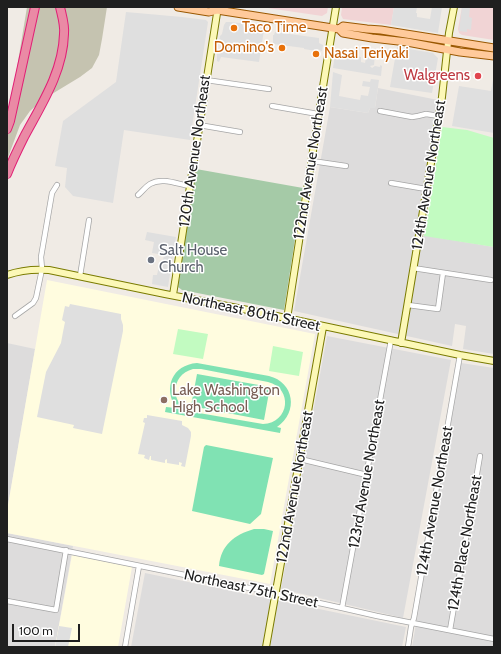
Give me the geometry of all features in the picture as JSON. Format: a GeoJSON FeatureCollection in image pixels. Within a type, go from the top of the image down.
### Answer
{"type":"FeatureCollection","features":[{"type":"Feature","properties":{"kind":"highway"},"geometry":{"type":"LineString","coordinates":[[7,129],[35,7]]}},
{"type":"Feature","properties":{"kind":"highway"},"geometry":{"type":"LineString","coordinates":[[7,174],[24,137],[43,102],[60,59],[64,33],[62,10]]}},
{"type":"Feature","properties":{"kind":"main road"},"geometry":{"type":"LineString","coordinates":[[178,7],[209,12],[216,8]]}},
{"type":"Feature","properties":{"kind":"main road"},"geometry":{"type":"LineString","coordinates":[[204,7],[336,28],[343,26],[494,48]]}},
{"type":"Feature","properties":{"kind":"main road"},"geometry":{"type":"LineString","coordinates":[[336,28],[343,33],[494,56]]}},
{"type":"Feature","properties":{"kind":"street","name":"122nd Avenue Northeast"},"geometry":{"type":"LineString","coordinates":[[287,319],[318,114],[336,28],[336,7]]}},
{"type":"Feature","properties":{"kind":"street","name":"124th Avenue Northeast"},"geometry":{"type":"LineString","coordinates":[[401,343],[454,7]]}},
{"type":"Feature","properties":{"kind":"street","name":"120th Avenue Northeast"},"geometry":{"type":"LineString","coordinates":[[173,296],[216,8]]}},
{"type":"Feature","properties":{"kind":"street"},"geometry":{"type":"LineString","coordinates":[[206,80],[269,90]]}},
{"type":"Feature","properties":{"kind":"street"},"geometry":{"type":"LineString","coordinates":[[272,106],[318,114]]}},
{"type":"Feature","properties":{"kind":"street"},"geometry":{"type":"LineString","coordinates":[[380,111],[412,117],[426,114],[438,116]]}},
{"type":"Feature","properties":{"kind":"street"},"geometry":{"type":"LineString","coordinates":[[199,124],[240,132]]}},
{"type":"Feature","properties":{"kind":"street"},"geometry":{"type":"LineString","coordinates":[[312,161],[346,166]]}},
{"type":"Feature","properties":{"kind":"street"},"geometry":{"type":"LineString","coordinates":[[138,195],[156,181],[190,186]]}},
{"type":"Feature","properties":{"kind":"street"},"geometry":{"type":"LineString","coordinates":[[391,183],[426,190]]}},
{"type":"Feature","properties":{"kind":"street"},"geometry":{"type":"LineString","coordinates":[[15,316],[33,303],[36,298],[42,269],[41,257],[52,193],[57,185]]}},
{"type":"Feature","properties":{"kind":"street"},"geometry":{"type":"LineString","coordinates":[[80,276],[89,220]]}},
{"type":"Feature","properties":{"kind":"street"},"geometry":{"type":"LineString","coordinates":[[414,268],[491,280]]}},
{"type":"Feature","properties":{"kind":"street","name":"Northeast 80th Street"},"geometry":{"type":"LineString","coordinates":[[7,275],[25,270],[49,270],[494,361]]}},
{"type":"Feature","properties":{"kind":"street"},"geometry":{"type":"LineString","coordinates":[[408,305],[438,309],[443,273]]}},
{"type":"Feature","properties":{"kind":"street","name":"122nd Avenue Northeast"},"geometry":{"type":"LineString","coordinates":[[266,647],[323,327]]}},
{"type":"Feature","properties":{"kind":"street","name":"123rd Avenue Northeast"},"geometry":{"type":"LineString","coordinates":[[342,608],[391,340]]}},
{"type":"Feature","properties":{"kind":"street","name":"124th Avenue Northeast"},"geometry":{"type":"LineString","coordinates":[[408,647],[460,355]]}},
{"type":"Feature","properties":{"kind":"street","name":"124th Place Northeast"},"geometry":{"type":"LineString","coordinates":[[450,630],[480,456]]}},
{"type":"Feature","properties":{"kind":"street"},"geometry":{"type":"LineString","coordinates":[[300,459],[367,474]]}},
{"type":"Feature","properties":{"kind":"street","name":"Northeast 75th Street"},"geometry":{"type":"LineString","coordinates":[[7,539],[494,639]]}},
{"type":"Feature","properties":{"kind":"street"},"geometry":{"type":"LineString","coordinates":[[7,601],[56,610],[66,550]]}},
{"type":"Feature","properties":{"kind":"street"},"geometry":{"type":"LineString","coordinates":[[125,647],[139,566]]}},
{"type":"Feature","properties":{"kind":"shaded area"},"geometry":{"type":"Polygon","coordinates":[[[27,7],[107,7],[99,55],[92,68],[40,102],[30,111],[20,125],[7,160],[7,128],[27,7]]]}},
{"type":"Feature","properties":{"kind":"shaded area"},"geometry":{"type":"Polygon","coordinates":[[[261,7],[328,7],[327,13],[322,16],[261,7]]]}},
{"type":"Feature","properties":{"kind":"shaded area"},"geometry":{"type":"Polygon","coordinates":[[[342,7],[394,7],[391,25],[343,19],[341,15],[342,7]]]}},
{"type":"Feature","properties":{"kind":"shaded area"},"geometry":{"type":"Polygon","coordinates":[[[394,7],[417,7],[417,17],[430,19],[432,7],[442,7],[438,33],[391,25],[394,7]]]}},
{"type":"Feature","properties":{"kind":"shaded area"},"geometry":{"type":"Polygon","coordinates":[[[462,7],[494,7],[494,40],[462,35],[459,33],[458,29],[462,7]]]}},
{"type":"Feature","properties":{"kind":"shaded area"},"geometry":{"type":"Polygon","coordinates":[[[462,7],[470,7],[469,17],[472,18],[471,30],[467,29],[467,32],[459,31],[462,7]]]}},
{"type":"Feature","properties":{"kind":"shaded area"},"geometry":{"type":"Polygon","coordinates":[[[126,12],[182,17],[206,20],[208,22],[190,140],[124,130],[113,203],[73,196],[65,187],[67,168],[55,166],[63,121],[116,82],[126,12]]]}},
{"type":"Feature","properties":{"kind":"shaded area"},"geometry":{"type":"Polygon","coordinates":[[[226,22],[240,23],[244,28],[246,28],[247,23],[258,24],[260,29],[264,30],[259,62],[221,57],[219,62],[217,61],[217,52],[219,52],[219,49],[248,53],[248,50],[221,45],[221,41],[219,41],[220,36],[226,22]]]}},
{"type":"Feature","properties":{"kind":"shaded area"},"geometry":{"type":"Polygon","coordinates":[[[275,32],[319,38],[319,43],[323,45],[322,51],[317,49],[316,51],[273,44],[273,35],[275,32]]]}},
{"type":"Feature","properties":{"kind":"shaded area"},"geometry":{"type":"Polygon","coordinates":[[[397,47],[433,53],[438,58],[432,93],[390,87],[397,47]]]}},
{"type":"Feature","properties":{"kind":"shaded area"},"geometry":{"type":"Polygon","coordinates":[[[335,53],[361,57],[361,62],[365,63],[367,53],[375,55],[374,65],[370,66],[372,68],[375,66],[380,67],[380,65],[382,66],[381,76],[333,68],[335,53]]]}},
{"type":"Feature","properties":{"kind":"shaded area"},"geometry":{"type":"Polygon","coordinates":[[[333,72],[342,75],[339,96],[360,100],[361,95],[368,96],[370,87],[362,86],[363,81],[370,82],[371,79],[379,80],[375,108],[370,108],[368,113],[330,107],[333,72]]]}},
{"type":"Feature","properties":{"kind":"shaded area"},"geometry":{"type":"Polygon","coordinates":[[[494,74],[494,133],[452,126],[459,86],[491,91],[494,74]]]}},
{"type":"Feature","properties":{"kind":"shaded area"},"geometry":{"type":"Polygon","coordinates":[[[378,88],[438,100],[416,234],[494,247],[494,354],[463,349],[466,326],[455,324],[452,346],[294,311],[330,107],[368,113],[370,108],[375,108],[378,88]]]}},
{"type":"Feature","properties":{"kind":"shaded area"},"geometry":{"type":"Polygon","coordinates":[[[147,232],[176,237],[168,287],[152,284],[153,275],[157,275],[159,266],[162,266],[164,255],[152,253],[154,242],[145,240],[147,232]]]}},
{"type":"Feature","properties":{"kind":"shaded area","name":"Lake Washington High School"},"geometry":{"type":"Polygon","coordinates":[[[47,280],[315,334],[270,584],[7,533],[7,511],[47,280]]]}},
{"type":"Feature","properties":{"kind":"shaded area"},"geometry":{"type":"Polygon","coordinates":[[[70,304],[121,314],[123,331],[102,434],[73,428],[74,425],[37,417],[46,372],[61,343],[65,322],[62,320],[65,306],[69,307],[70,304]]]}},
{"type":"Feature","properties":{"kind":"shaded area"},"geometry":{"type":"Polygon","coordinates":[[[327,336],[451,360],[403,618],[281,589],[327,336]]]}},
{"type":"Feature","properties":{"kind":"shaded area"},"geometry":{"type":"Polygon","coordinates":[[[7,343],[35,349],[7,511],[7,343]]]}},
{"type":"Feature","properties":{"kind":"shaded area"},"geometry":{"type":"Polygon","coordinates":[[[461,363],[494,368],[494,647],[412,647],[461,363]]]}},
{"type":"Feature","properties":{"kind":"shaded area"},"geometry":{"type":"Polygon","coordinates":[[[147,415],[182,421],[182,425],[188,428],[191,432],[185,467],[181,466],[182,463],[179,462],[179,465],[167,463],[167,459],[165,460],[165,463],[151,460],[151,456],[149,460],[144,458],[145,455],[138,454],[145,423],[143,422],[144,418],[147,418],[147,415]]]}},
{"type":"Feature","properties":{"kind":"shaded area"},"geometry":{"type":"Polygon","coordinates":[[[7,533],[73,546],[55,647],[7,647],[7,533]]]}},
{"type":"Feature","properties":{"kind":"shaded area"},"geometry":{"type":"Polygon","coordinates":[[[72,555],[132,567],[118,647],[55,647],[72,555]]]}},
{"type":"Feature","properties":{"kind":"shaded area"},"geometry":{"type":"Polygon","coordinates":[[[145,573],[406,627],[402,647],[131,647],[145,573]]]}},
{"type":"Feature","properties":{"kind":"shaded area"},"geometry":{"type":"Polygon","coordinates":[[[59,626],[72,628],[68,647],[55,647],[59,626]]]}},
{"type":"Feature","properties":{"kind":"green space"},"geometry":{"type":"Polygon","coordinates":[[[442,127],[467,130],[494,138],[494,247],[424,236],[442,127]]]}},
{"type":"Feature","properties":{"kind":"green space"},"geometry":{"type":"Polygon","coordinates":[[[196,169],[303,188],[284,310],[182,290],[178,287],[196,169]]]}},
{"type":"Feature","properties":{"kind":"green space"},"geometry":{"type":"Polygon","coordinates":[[[178,329],[208,334],[203,359],[173,354],[178,329]]]}},
{"type":"Feature","properties":{"kind":"green space"},"geometry":{"type":"Polygon","coordinates":[[[273,346],[303,352],[299,376],[269,371],[273,346]]]}},
{"type":"Feature","properties":{"kind":"green space"},"geometry":{"type":"Polygon","coordinates":[[[197,363],[269,376],[284,384],[291,398],[291,406],[289,414],[277,427],[281,428],[280,433],[165,412],[166,407],[176,408],[170,393],[172,379],[181,368],[197,363]],[[193,369],[185,372],[177,383],[175,390],[176,397],[185,408],[193,412],[263,424],[272,422],[279,418],[283,412],[285,398],[282,391],[276,385],[268,382],[201,369],[193,369]]]}},
{"type":"Feature","properties":{"kind":"green space"},"geometry":{"type":"Polygon","coordinates":[[[197,374],[270,387],[264,420],[191,406],[197,374]]]}},
{"type":"Feature","properties":{"kind":"green space"},"geometry":{"type":"Polygon","coordinates":[[[206,445],[273,458],[261,514],[250,524],[192,511],[204,447],[206,445]]]}},
{"type":"Feature","properties":{"kind":"green space"},"geometry":{"type":"Polygon","coordinates":[[[254,529],[273,531],[264,574],[262,575],[219,566],[222,552],[230,542],[240,534],[254,529]]]}},
{"type":"Feature","properties":{"kind":"place","name":"Taco Time"},"geometry":{"type":"Point","coordinates":[234,28]}},
{"type":"Feature","properties":{"kind":"place","name":"Domino's"},"geometry":{"type":"Point","coordinates":[282,48]}},
{"type":"Feature","properties":{"kind":"place","name":"Nasai Teriyaki"},"geometry":{"type":"Point","coordinates":[316,54]}},
{"type":"Feature","properties":{"kind":"place","name":"Walgreens"},"geometry":{"type":"Point","coordinates":[478,76]}},
{"type":"Feature","properties":{"kind":"place","name":"Salt House Church"},"geometry":{"type":"Point","coordinates":[151,260]}},
{"type":"Feature","properties":{"kind":"place","name":"Lake Washington High School"},"geometry":{"type":"Point","coordinates":[164,400]}}]}
